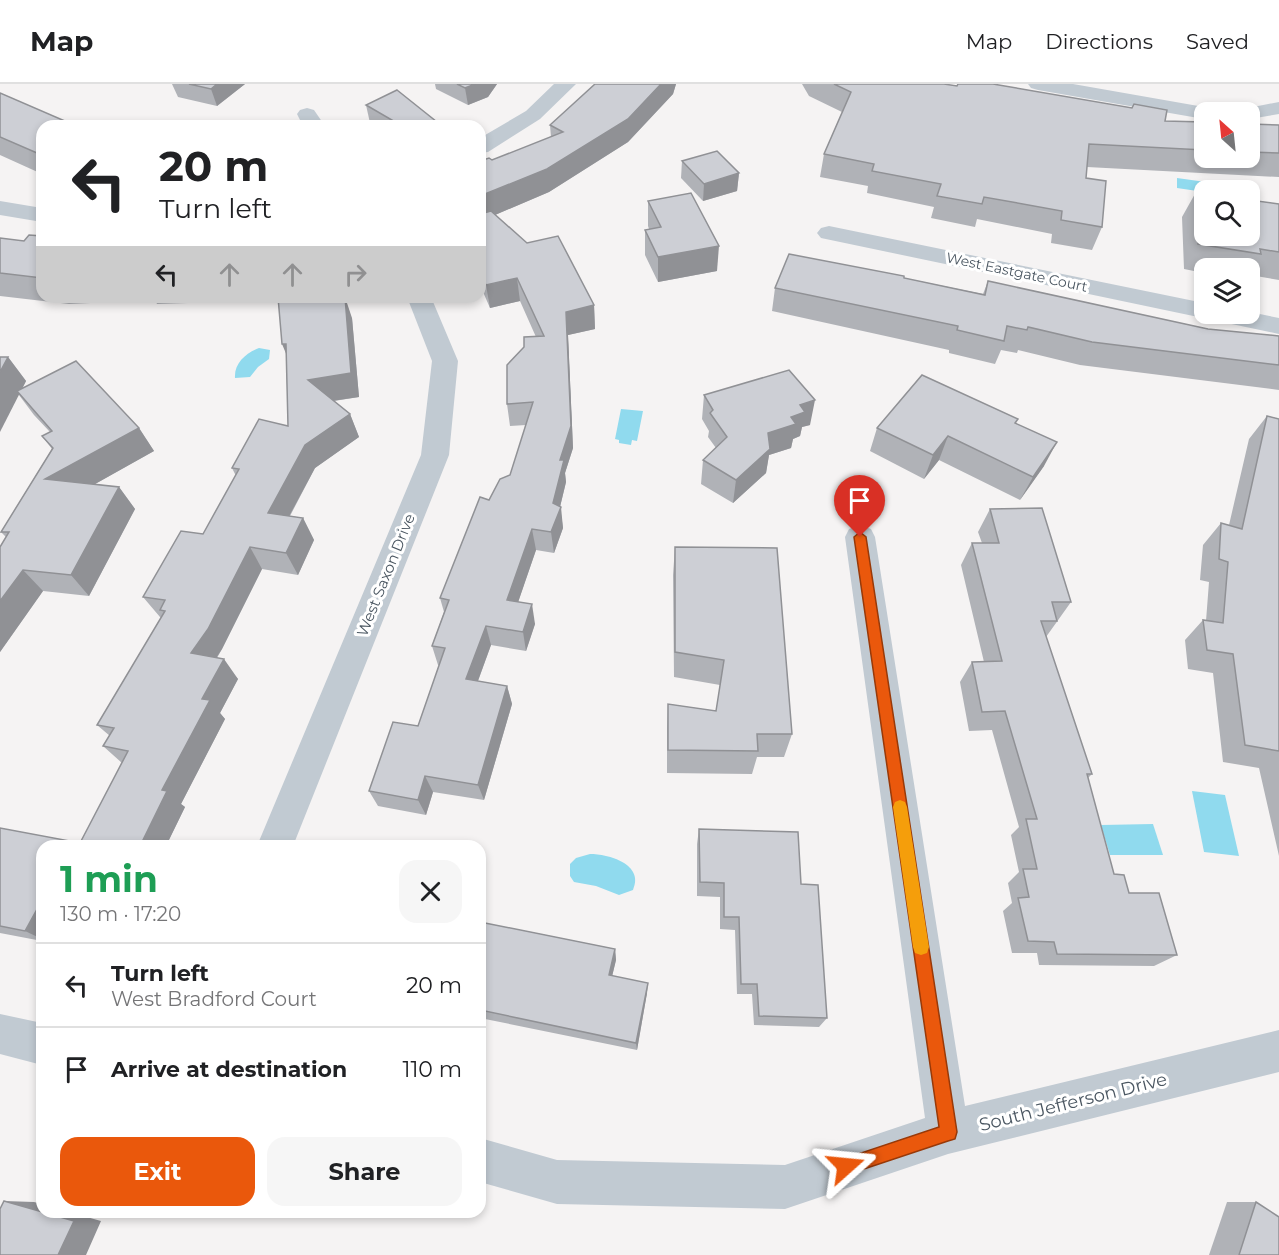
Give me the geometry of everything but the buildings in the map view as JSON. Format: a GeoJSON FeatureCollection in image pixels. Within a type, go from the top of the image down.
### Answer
{"type":"FeatureCollection","features":[{"type":"Feature","properties":{"kind":"street"},"geometry":{"type":"LineString","coordinates":[[486,143],[533,116],[566,84]]}},
{"type":"Feature","properties":{"kind":"street"},"geometry":{"type":"LineString","coordinates":[[1038,84],[1194,111]]}},
{"type":"Feature","properties":{"kind":"street"},"geometry":{"type":"LineString","coordinates":[[1260,111],[1279,108]]}},
{"type":"Feature","properties":{"kind":"street"},"geometry":{"type":"LineString","coordinates":[[0,208],[36,214]]}},
{"type":"Feature","properties":{"kind":"street","name":"West Eastgate Court"},"geometry":{"type":"LineString","coordinates":[[829,233],[1194,309]]}},
{"type":"Feature","properties":{"kind":"street","name":"West Saxon Drive"},"geometry":{"type":"LineString","coordinates":[[277,840],[435,455],[446,361],[422,303]]}},
{"type":"Feature","properties":{"kind":"street"},"geometry":{"type":"LineString","coordinates":[[1260,323],[1279,327]]}},
{"type":"Feature","properties":{"kind":"street"},"geometry":{"type":"LineString","coordinates":[[860,537],[948,1132]]}},
{"type":"Feature","properties":{"kind":"street"},"geometry":{"type":"LineString","coordinates":[[0,1034],[36,1043]]}},
{"type":"Feature","properties":{"kind":"street","name":"South Jefferson Drive"},"geometry":{"type":"LineString","coordinates":[[486,1162],[557,1182],[784,1187],[948,1132],[1279,1051]]}},
{"type":"Feature","properties":{"kind":"water"},"geometry":{"type":"Polygon","coordinates":[[[1177,178],[1194,180],[1194,191],[1177,188],[1177,178]]]}},
{"type":"Feature","properties":{"kind":"water"},"geometry":{"type":"Polygon","coordinates":[[[259,348],[270,350],[269,359],[250,377],[235,378],[236,368],[242,359],[259,348]]]}},
{"type":"Feature","properties":{"kind":"water"},"geometry":{"type":"Polygon","coordinates":[[[621,409],[643,411],[637,441],[632,440],[631,445],[619,443],[619,440],[615,439],[621,409]]]}},
{"type":"Feature","properties":{"kind":"water"},"geometry":{"type":"Polygon","coordinates":[[[1192,791],[1225,795],[1239,856],[1204,852],[1192,791]]]}},
{"type":"Feature","properties":{"kind":"water"},"geometry":{"type":"Polygon","coordinates":[[[1153,824],[1163,855],[1110,855],[1101,825],[1153,824]]]}},
{"type":"Feature","properties":{"kind":"water"},"geometry":{"type":"Polygon","coordinates":[[[590,854],[615,859],[629,867],[634,873],[633,890],[619,895],[596,886],[574,882],[570,876],[570,864],[576,858],[590,854]]]}},
{"type":"Feature","properties":{"kind":"slow traffic"},"geometry":{"type":"LineString","coordinates":[[900,807],[921,947]]}},
{"type":"Feature","properties":{"kind":"route"},"geometry":{"type":"LineString","coordinates":[[846,1166],[948,1132],[860,537]]}}]}
